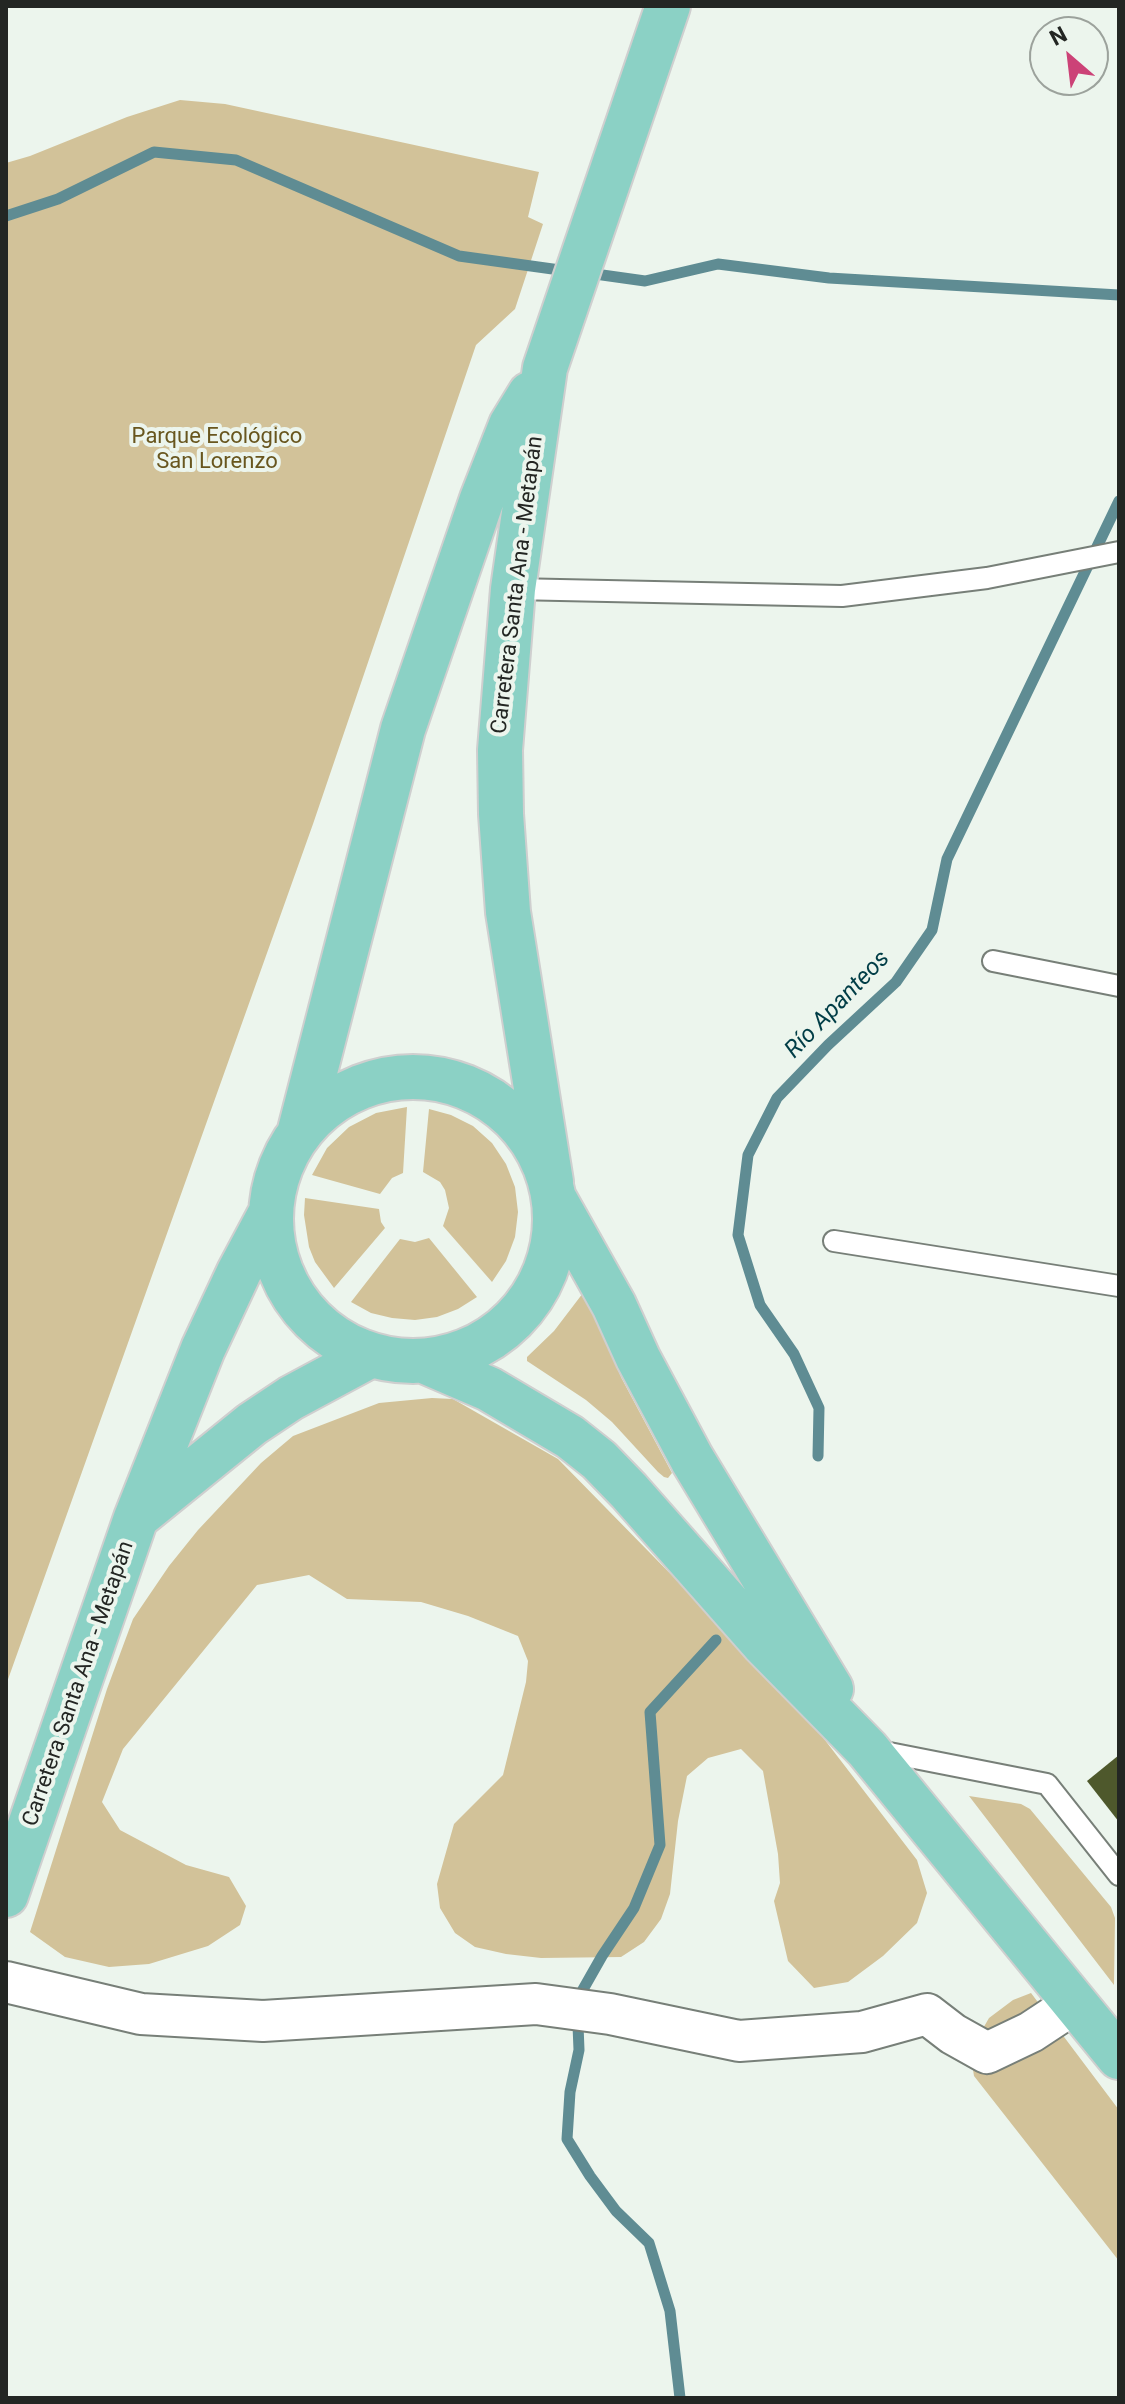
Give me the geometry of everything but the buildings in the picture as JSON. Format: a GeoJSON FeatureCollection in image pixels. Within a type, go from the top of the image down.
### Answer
{"type":"FeatureCollection","features":[{"type":"Feature","properties":{"kind":"main road","name":"Carretera Santa Ana - Metapán"},"geometry":{"type":"LineString","coordinates":[[553,1191],[508,912],[501,814],[500,750],[513,589],[545,368],[668,6]]}},
{"type":"Feature","properties":{"kind":"main road","name":"Carretera Santa Ana - Metapán"},"geometry":{"type":"LineString","coordinates":[[299,1134],[403,729],[505,440],[545,368]]}},
{"type":"Feature","properties":{"kind":"main road"},"geometry":{"type":"LineString","coordinates":[[553,1191],[556,1220],[546,1272],[524,1308],[510,1324],[475,1348],[455,1355],[424,1361],[392,1360],[342,1343],[325,1332],[296,1301],[281,1274],[275,1254],[271,1212],[279,1172],[299,1134],[320,1112],[355,1090],[395,1079],[435,1079],[474,1091],[509,1113],[540,1153],[553,1191],[692,1459],[867,1749]]}},
{"type":"Feature","properties":{"kind":"main road","name":"Carretera Santa Ana - Metapán"},"geometry":{"type":"LineString","coordinates":[[6,1895],[136,1518],[203,1349],[271,1212]]}},
{"type":"Feature","properties":{"kind":"main road","name":"Carretera Santa Ana - Metapán"},"geometry":{"type":"LineString","coordinates":[[136,1518],[252,1424],[291,1398],[371,1355]]}},
{"type":"Feature","properties":{"kind":"main road"},"geometry":{"type":"LineString","coordinates":[[424,1361],[489,1389],[570,1437],[599,1460],[763,1643],[867,1749],[1119,2057]]}},
{"type":"Feature","properties":{"kind":"street"},"geometry":{"type":"LineString","coordinates":[[6,1982],[141,2014],[263,2021],[536,2004],[610,2014],[739,2041],[862,2032],[927,2014],[953,2034],[987,2053],[1031,2032],[1075,2003]]}},
{"type":"Feature","properties":{"kind":"lane"},"geometry":{"type":"LineString","coordinates":[[513,589],[842,596],[987,578],[1119,552]]}},
{"type":"Feature","properties":{"kind":"lane"},"geometry":{"type":"LineString","coordinates":[[993,961],[1119,986]]}},
{"type":"Feature","properties":{"kind":"lane"},"geometry":{"type":"LineString","coordinates":[[834,1241],[1119,1286]]}},
{"type":"Feature","properties":{"kind":"lane"},"geometry":{"type":"LineString","coordinates":[[867,1749],[1047,1784],[1119,1875]]}},
{"type":"Feature","properties":{"kind":"green space","name":"Parque Ecológico San Lorenzo"},"geometry":{"type":"Polygon","coordinates":[[[180,100],[225,104],[539,172],[528,217],[543,224],[515,309],[476,345],[313,824],[6,1685],[6,163],[180,100]]]}},
{"type":"Feature","properties":{"kind":"green space"},"geometry":{"type":"Polygon","coordinates":[[[407,1107],[403,1173],[392,1178],[380,1194],[312,1175],[327,1148],[349,1127],[376,1113],[407,1107]]]}},
{"type":"Feature","properties":{"kind":"green space"},"geometry":{"type":"Polygon","coordinates":[[[429,1109],[473,1126],[492,1143],[506,1164],[515,1187],[518,1212],[515,1237],[506,1261],[492,1282],[443,1226],[449,1208],[445,1190],[440,1182],[423,1172],[429,1109]]]}},
{"type":"Feature","properties":{"kind":"green space"},"geometry":{"type":"Polygon","coordinates":[[[305,1198],[379,1209],[385,1228],[334,1288],[315,1262],[309,1247],[305,1198]]]}},
{"type":"Feature","properties":{"kind":"green space"},"geometry":{"type":"Polygon","coordinates":[[[429,1238],[477,1297],[437,1317],[415,1320],[371,1313],[351,1302],[400,1239],[415,1242],[429,1238]]]}},
{"type":"Feature","properties":{"kind":"green space"},"geometry":{"type":"Polygon","coordinates":[[[583,1293],[622,1379],[672,1473],[668,1478],[658,1472],[612,1422],[586,1400],[527,1361],[527,1357],[554,1331],[583,1293]]]}},
{"type":"Feature","properties":{"kind":"green space"},"geometry":{"type":"Polygon","coordinates":[[[453,1399],[558,1459],[795,1701],[917,1860],[927,1893],[917,1923],[883,1956],[848,1982],[814,1988],[788,1961],[774,1901],[780,1883],[778,1854],[763,1771],[741,1749],[708,1758],[687,1776],[678,1821],[670,1894],[661,1919],[644,1942],[621,1957],[541,1958],[475,1947],[455,1933],[440,1908],[437,1884],[454,1824],[503,1775],[526,1682],[528,1661],[518,1636],[421,1602],[347,1599],[309,1575],[257,1585],[123,1749],[102,1802],[120,1830],[186,1865],[229,1877],[246,1906],[240,1925],[208,1946],[149,1964],[109,1967],[65,1957],[30,1932],[107,1689],[133,1619],[169,1566],[261,1463],[293,1436],[379,1403],[453,1399]]]}},
{"type":"Feature","properties":{"kind":"green space"},"geometry":{"type":"Polygon","coordinates":[[[969,1796],[1021,1804],[1030,1809],[1111,1907],[1115,1918],[1114,1985],[969,1796]]]}},
{"type":"Feature","properties":{"kind":"green space"},"geometry":{"type":"Polygon","coordinates":[[[1031,1993],[1119,2110],[1119,2261],[974,2076],[970,2051],[989,2018],[1013,2000],[1031,1993]]]}},
{"type":"Feature","properties":{"kind":"waterway"},"geometry":{"type":"LineString","coordinates":[[6,216],[58,199],[154,152],[236,160],[459,256],[567,271]]}},
{"type":"Feature","properties":{"kind":"waterway"},"geometry":{"type":"LineString","coordinates":[[588,273],[645,281],[718,264],[829,278],[1119,295]]}},
{"type":"Feature","properties":{"kind":"waterway","name":"Río Apanteos"},"geometry":{"type":"LineString","coordinates":[[818,1456],[819,1408],[794,1354],[760,1305],[738,1235],[748,1155],[777,1098],[896,982],[932,930],[947,859],[1119,501]]}},
{"type":"Feature","properties":{"kind":"waterway","name":"Río Apanteos"},"geometry":{"type":"LineString","coordinates":[[680,2398],[670,2311],[649,2243],[616,2211],[567,2139],[570,2092],[579,2050],[577,2000],[634,1908],[660,1845],[650,1712],[716,1640]]}}]}
